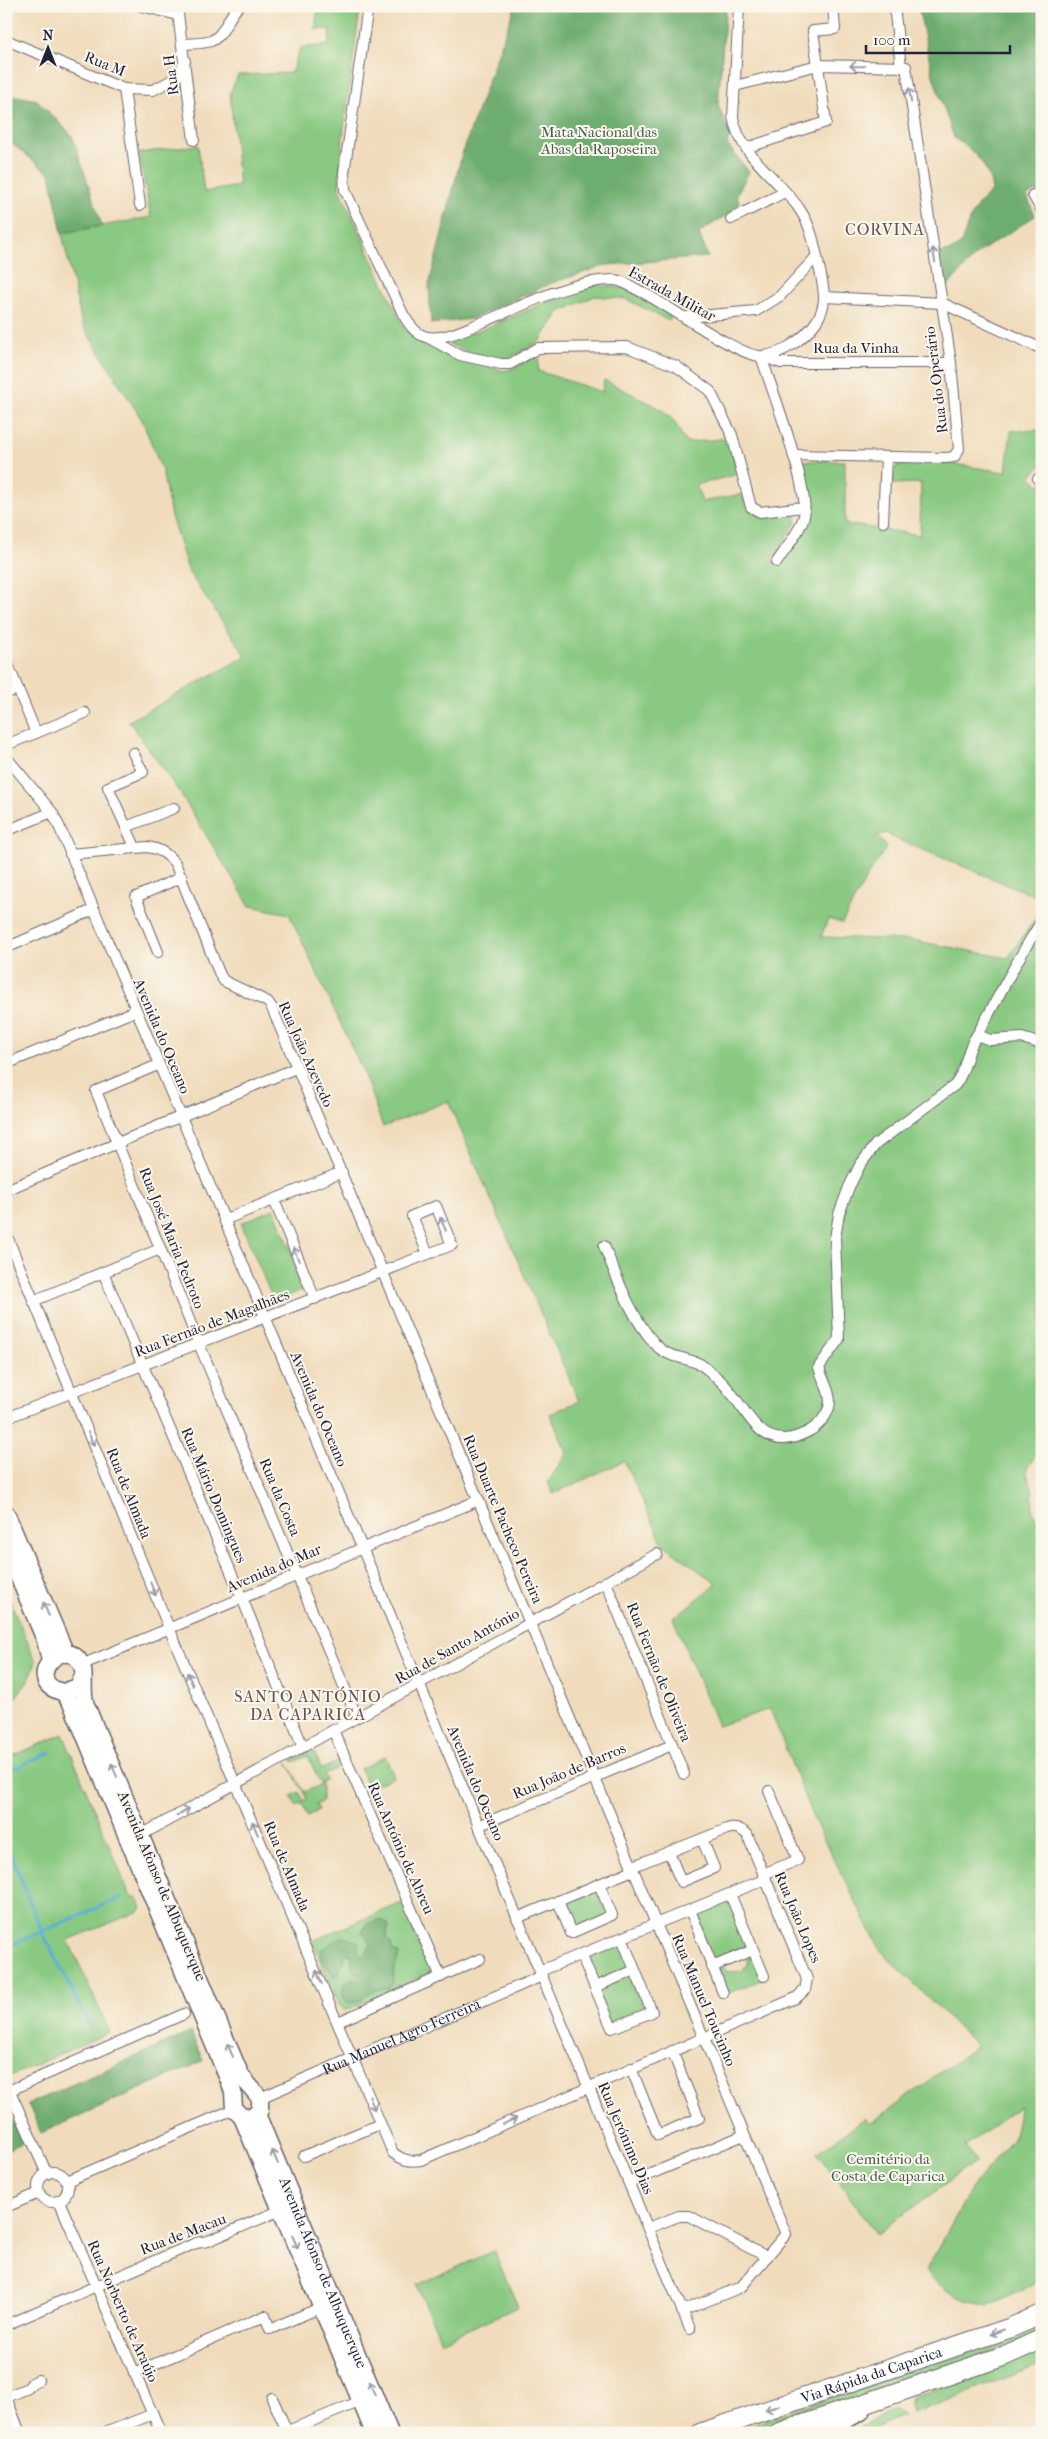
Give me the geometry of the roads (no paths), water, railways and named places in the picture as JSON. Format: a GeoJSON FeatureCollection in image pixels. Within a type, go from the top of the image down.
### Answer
{"type":"FeatureCollection","features":[{"type":"Feature","properties":{"kind":"highway","name":"Via Rápida da Caparica"},"geometry":{"type":"LineString","coordinates":[[701,2433],[1010,2328],[1042,2314]]}},
{"type":"Feature","properties":{"kind":"highway","name":"Via Rápida da Caparica"},"geometry":{"type":"LineString","coordinates":[[779,2433],[1004,2356],[1042,2339]]}},
{"type":"Feature","properties":{"kind":"main road"},"geometry":{"type":"LineString","coordinates":[[6,1513],[66,1654]]}},
{"type":"Feature","properties":{"kind":"main road","name":"Avenida Afonso de Albuquerque"},"geometry":{"type":"LineString","coordinates":[[6,1548],[45,1640],[50,1660],[45,1671],[45,1677],[52,1688],[63,1692],[72,1705],[229,2082],[247,2105],[390,2433]]}},
{"type":"Feature","properties":{"kind":"main road"},"geometry":{"type":"LineString","coordinates":[[50,1660],[55,1656],[66,1654],[72,1656],[82,1670],[78,1687],[63,1692]]}},
{"type":"Feature","properties":{"kind":"main road","name":"Avenida Afonso de Albuquerque"},"geometry":{"type":"LineString","coordinates":[[82,1670],[82,1690],[86,1705],[241,2076],[247,2105],[282,2210],[374,2433]]}},
{"type":"Feature","properties":{"kind":"main road"},"geometry":{"type":"LineString","coordinates":[[821,2433],[884,2401],[1004,2356]]}},
{"type":"Feature","properties":{"kind":"street"},"geometry":{"type":"LineString","coordinates":[[141,6],[178,11]]}},
{"type":"Feature","properties":{"kind":"street"},"geometry":{"type":"LineString","coordinates":[[183,44],[206,42],[216,38],[230,15],[239,6]]}},
{"type":"Feature","properties":{"kind":"street"},"geometry":{"type":"LineString","coordinates":[[368,6],[346,155],[344,172],[345,190],[403,314],[412,328],[460,354],[501,364],[510,364],[538,348],[627,347],[676,366],[710,391],[732,435],[751,507],[760,512],[804,507]]}},
{"type":"Feature","properties":{"kind":"street"},"geometry":{"type":"LineString","coordinates":[[739,6],[734,86],[735,127],[746,148],[800,210],[812,233],[825,297],[821,314],[809,330],[792,345],[761,356],[793,455],[804,507],[801,524],[777,562]]}},
{"type":"Feature","properties":{"kind":"street"},"geometry":{"type":"LineString","coordinates":[[746,148],[826,122],[813,31],[835,30],[833,6]]}},
{"type":"Feature","properties":{"kind":"street","name":"Rua do Operário"},"geometry":{"type":"LineString","coordinates":[[793,455],[954,457],[959,449],[951,363],[894,6]]}},
{"type":"Feature","properties":{"kind":"street","name":"Rua H"},"geometry":{"type":"LineString","coordinates":[[178,11],[194,140]]}},
{"type":"Feature","properties":{"kind":"street","name":"Rua M"},"geometry":{"type":"LineString","coordinates":[[6,40],[124,89],[153,90],[176,78],[185,62]]}},
{"type":"Feature","properties":{"kind":"street"},"geometry":{"type":"LineString","coordinates":[[734,86],[818,65],[903,67]]}},
{"type":"Feature","properties":{"kind":"street"},"geometry":{"type":"LineString","coordinates":[[124,89],[140,205]]}},
{"type":"Feature","properties":{"kind":"street"},"geometry":{"type":"LineString","coordinates":[[731,219],[785,192]]}},
{"type":"Feature","properties":{"kind":"street"},"geometry":{"type":"LineString","coordinates":[[1033,195],[1042,211]]}},
{"type":"Feature","properties":{"kind":"street"},"geometry":{"type":"LineString","coordinates":[[687,318],[756,311],[780,296],[817,256]]}},
{"type":"Feature","properties":{"kind":"street","name":"Estrada Militar"},"geometry":{"type":"LineString","coordinates":[[427,337],[453,334],[574,286],[595,280],[617,280],[646,294],[740,350],[761,356]]}},
{"type":"Feature","properties":{"kind":"street"},"geometry":{"type":"LineString","coordinates":[[825,297],[942,303],[1042,349]]}},
{"type":"Feature","properties":{"kind":"street","name":"Rua da Vinha"},"geometry":{"type":"LineString","coordinates":[[761,356],[781,363],[951,363]]}},
{"type":"Feature","properties":{"kind":"street"},"geometry":{"type":"LineString","coordinates":[[883,522],[886,457]]}},
{"type":"Feature","properties":{"kind":"street"},"geometry":{"type":"LineString","coordinates":[[6,660],[36,733]]}},
{"type":"Feature","properties":{"kind":"street"},"geometry":{"type":"LineString","coordinates":[[6,693],[18,689]]}},
{"type":"Feature","properties":{"kind":"street"},"geometry":{"type":"LineString","coordinates":[[6,745],[84,714]]}},
{"type":"Feature","properties":{"kind":"street"},"geometry":{"type":"LineString","coordinates":[[133,753],[142,772],[108,787],[134,847]]}},
{"type":"Feature","properties":{"kind":"street","name":"Avenida do Oceano"},"geometry":{"type":"LineString","coordinates":[[6,757],[52,812],[541,1974]]}},
{"type":"Feature","properties":{"kind":"street"},"geometry":{"type":"LineString","coordinates":[[126,827],[174,808]]}},
{"type":"Feature","properties":{"kind":"street"},"geometry":{"type":"LineString","coordinates":[[6,831],[52,812]]}},
{"type":"Feature","properties":{"kind":"street","name":"Rua João Azevedo"},"geometry":{"type":"LineString","coordinates":[[70,854],[134,847],[158,848],[166,853],[175,863],[224,982],[268,1002],[384,1272]]}},
{"type":"Feature","properties":{"kind":"street"},"geometry":{"type":"LineString","coordinates":[[158,952],[136,897],[182,877]]}},
{"type":"Feature","properties":{"kind":"street"},"geometry":{"type":"LineString","coordinates":[[6,948],[93,910]]}},
{"type":"Feature","properties":{"kind":"street"},"geometry":{"type":"LineString","coordinates":[[604,1246],[640,1325],[656,1346],[666,1353],[700,1364],[718,1378],[760,1430],[775,1438],[787,1440],[805,1434],[822,1422],[829,1408],[830,1396],[821,1379],[819,1367],[839,1339],[835,1238],[839,1214],[849,1187],[860,1165],[876,1144],[955,1085],[964,1073],[967,1056],[1000,995],[1004,982],[1042,921]]}},
{"type":"Feature","properties":{"kind":"street"},"geometry":{"type":"LineString","coordinates":[[6,1064],[135,1011]]}},
{"type":"Feature","properties":{"kind":"street"},"geometry":{"type":"LineString","coordinates":[[977,1035],[990,1040],[1022,1038],[1042,1044]]}},
{"type":"Feature","properties":{"kind":"street","name":"Rua José Maria Pedroto"},"geometry":{"type":"LineString","coordinates":[[158,1065],[96,1091],[199,1344]]}},
{"type":"Feature","properties":{"kind":"street"},"geometry":{"type":"LineString","coordinates":[[6,1190],[296,1068]]}},
{"type":"Feature","properties":{"kind":"street"},"geometry":{"type":"LineString","coordinates":[[224,1220],[342,1172]]}},
{"type":"Feature","properties":{"kind":"street"},"geometry":{"type":"LineString","coordinates":[[274,1200],[315,1299]]}},
{"type":"Feature","properties":{"kind":"street","name":"Rua Fernão de Magalhães"},"geometry":{"type":"LineString","coordinates":[[6,1418],[72,1394],[384,1272],[428,1254],[452,1244],[436,1206],[412,1216],[428,1254]]}},
{"type":"Feature","properties":{"kind":"street","name":"Rua de Almada"},"geometry":{"type":"LineString","coordinates":[[6,1234],[169,1628],[393,2153],[401,2159],[411,2162],[421,2160],[588,2086]]}},
{"type":"Feature","properties":{"kind":"street"},"geometry":{"type":"LineString","coordinates":[[33,1301],[160,1249]]}},
{"type":"Feature","properties":{"kind":"street","name":"Rua Mário Domingues"},"geometry":{"type":"LineString","coordinates":[[103,1272],[242,1598],[303,1747]]}},
{"type":"Feature","properties":{"kind":"street","name":"Rua Duarte Pacheco Pereira"},"geometry":{"type":"LineString","coordinates":[[384,1272],[594,1777]]}},
{"type":"Feature","properties":{"kind":"street","name":"Rua da Costa"},"geometry":{"type":"LineString","coordinates":[[199,1344],[357,1717]]}},
{"type":"Feature","properties":{"kind":"street","name":"Avenida do Mar"},"geometry":{"type":"LineString","coordinates":[[82,1670],[169,1628],[479,1500]]}},
{"type":"Feature","properties":{"kind":"street","name":"Rua de Santo António"},"geometry":{"type":"LineString","coordinates":[[141,1835],[657,1554]]}},
{"type":"Feature","properties":{"kind":"street","name":"Rua Fernão de Oliveira"},"geometry":{"type":"LineString","coordinates":[[606,1582],[684,1774]]}},
{"type":"Feature","properties":{"kind":"street","name":"Rua António de Abreu"},"geometry":{"type":"LineString","coordinates":[[333,1730],[441,1977]]}},
{"type":"Feature","properties":{"kind":"street","name":"Rua João de Barros"},"geometry":{"type":"LineString","coordinates":[[478,1826],[672,1745]]}},
{"type":"Feature","properties":{"kind":"street","name":"Rua Manuel Toucinho"},"geometry":{"type":"LineString","coordinates":[[594,1777],[786,2234],[767,2257]]}},
{"type":"Feature","properties":{"kind":"street","name":"Rua Manuel Agro-Ferreira"},"geometry":{"type":"LineString","coordinates":[[67,2181],[247,2105],[582,1954],[730,1894],[798,1860],[769,1791]]}},
{"type":"Feature","properties":{"kind":"street","name":"Rua João Lopes"},"geometry":{"type":"LineString","coordinates":[[518,1918],[702,1838],[734,1827],[747,1834],[765,1877],[807,1978],[806,1987],[796,1998],[588,2086]]}},
{"type":"Feature","properties":{"kind":"street"},"geometry":{"type":"LineString","coordinates":[[669,1852],[681,1882],[714,1868],[702,1838]]}},
{"type":"Feature","properties":{"kind":"street"},"geometry":{"type":"LineString","coordinates":[[558,1901],[571,1933],[612,1915],[599,1884]]}},
{"type":"Feature","properties":{"kind":"street"},"geometry":{"type":"LineString","coordinates":[[730,1894],[764,1976]]}},
{"type":"Feature","properties":{"kind":"street"},"geometry":{"type":"LineString","coordinates":[[690,1910],[723,1993]]}},
{"type":"Feature","properties":{"kind":"street"},"geometry":{"type":"LineString","coordinates":[[582,1954],[612,2028],[652,2012],[622,1938]]}},
{"type":"Feature","properties":{"kind":"street"},"geometry":{"type":"LineString","coordinates":[[712,1967],[753,1950]]}},
{"type":"Feature","properties":{"kind":"street"},"geometry":{"type":"LineString","coordinates":[[338,2022],[480,1959]]}},
{"type":"Feature","properties":{"kind":"street"},"geometry":{"type":"LineString","coordinates":[[595,1986],[635,1970]]}},
{"type":"Feature","properties":{"kind":"street","name":"Rua Jerónimo Dias"},"geometry":{"type":"LineString","coordinates":[[541,1974],[690,2328]]}},
{"type":"Feature","properties":{"kind":"street"},"geometry":{"type":"LineString","coordinates":[[47,2174],[8,2091],[184,2014]]}},
{"type":"Feature","properties":{"kind":"street"},"geometry":{"type":"LineString","coordinates":[[631,2068],[658,2135],[699,2118],[672,2051]]}},
{"type":"Feature","properties":{"kind":"street"},"geometry":{"type":"LineString","coordinates":[[304,2156],[380,2124]]}},
{"type":"Feature","properties":{"kind":"street"},"geometry":{"type":"LineString","coordinates":[[629,2183],[744,2134]]}},
{"type":"Feature","properties":{"kind":"street"},"geometry":{"type":"LineString","coordinates":[[47,2174],[60,2174],[67,2181],[68,2192],[59,2201],[46,2201],[39,2193],[39,2182],[47,2174]]}},
{"type":"Feature","properties":{"kind":"street"},"geometry":{"type":"LineString","coordinates":[[6,2208],[39,2193]]}},
{"type":"Feature","properties":{"kind":"street","name":"Rua Norberto de Araújo"},"geometry":{"type":"LineString","coordinates":[[59,2201],[161,2433]]}},
{"type":"Feature","properties":{"kind":"street","name":"Rua de Macau"},"geometry":{"type":"LineString","coordinates":[[6,2325],[196,2243],[208,2241],[282,2210]]}},
{"type":"Feature","properties":{"kind":"street"},"geometry":{"type":"LineString","coordinates":[[648,2228],[679,2216],[689,2216],[767,2257],[741,2288],[682,2311]]}},
{"type":"Feature","properties":{"kind":"street"},"geometry":{"type":"LineString","coordinates":[[134,2373],[265,2316],[270,2328],[322,2307]]}},
{"type":"Feature","properties":{"kind":"street"},"geometry":{"type":"LineString","coordinates":[[20,2433],[6,2397],[28,2388],[38,2380]]}},
{"type":"Feature","properties":{"kind":"street"},"geometry":{"type":"LineString","coordinates":[[272,2398],[286,2432],[361,2401]]}},
{"type":"Feature","properties":{"kind":"street"},"geometry":{"type":"LineString","coordinates":[[105,2433],[152,2414]]}},
{"type":"Feature","properties":{"kind":"waterway"},"geometry":{"type":"LineString","coordinates":[[6,1772],[51,1752]]}},
{"type":"Feature","properties":{"kind":"waterway"},"geometry":{"type":"LineString","coordinates":[[6,1842],[42,1932],[91,2026]]}},
{"type":"Feature","properties":{"kind":"waterway"},"geometry":{"type":"LineString","coordinates":[[6,1947],[122,1897]]}},
{"type":"Feature","properties":{"kind":"district","name":"CORVINA"},"geometry":{"type":"Point","coordinates":[885,229]}},
{"type":"Feature","properties":{"kind":"district","name":"SANTO ANTÓNIO DA CAPARICA"},"geometry":{"type":"Point","coordinates":[308,1705]}},
{"type":"Feature","properties":{"kind":"park label","name":"Mata Nacional das Abas da Raposeira"},"geometry":{"type":"Point","coordinates":[599,140]}},
{"type":"Feature","properties":{"kind":"park label","name":"Cemitério da Costa de Caparica"},"geometry":{"type":"Point","coordinates":[888,2168]}}]}
